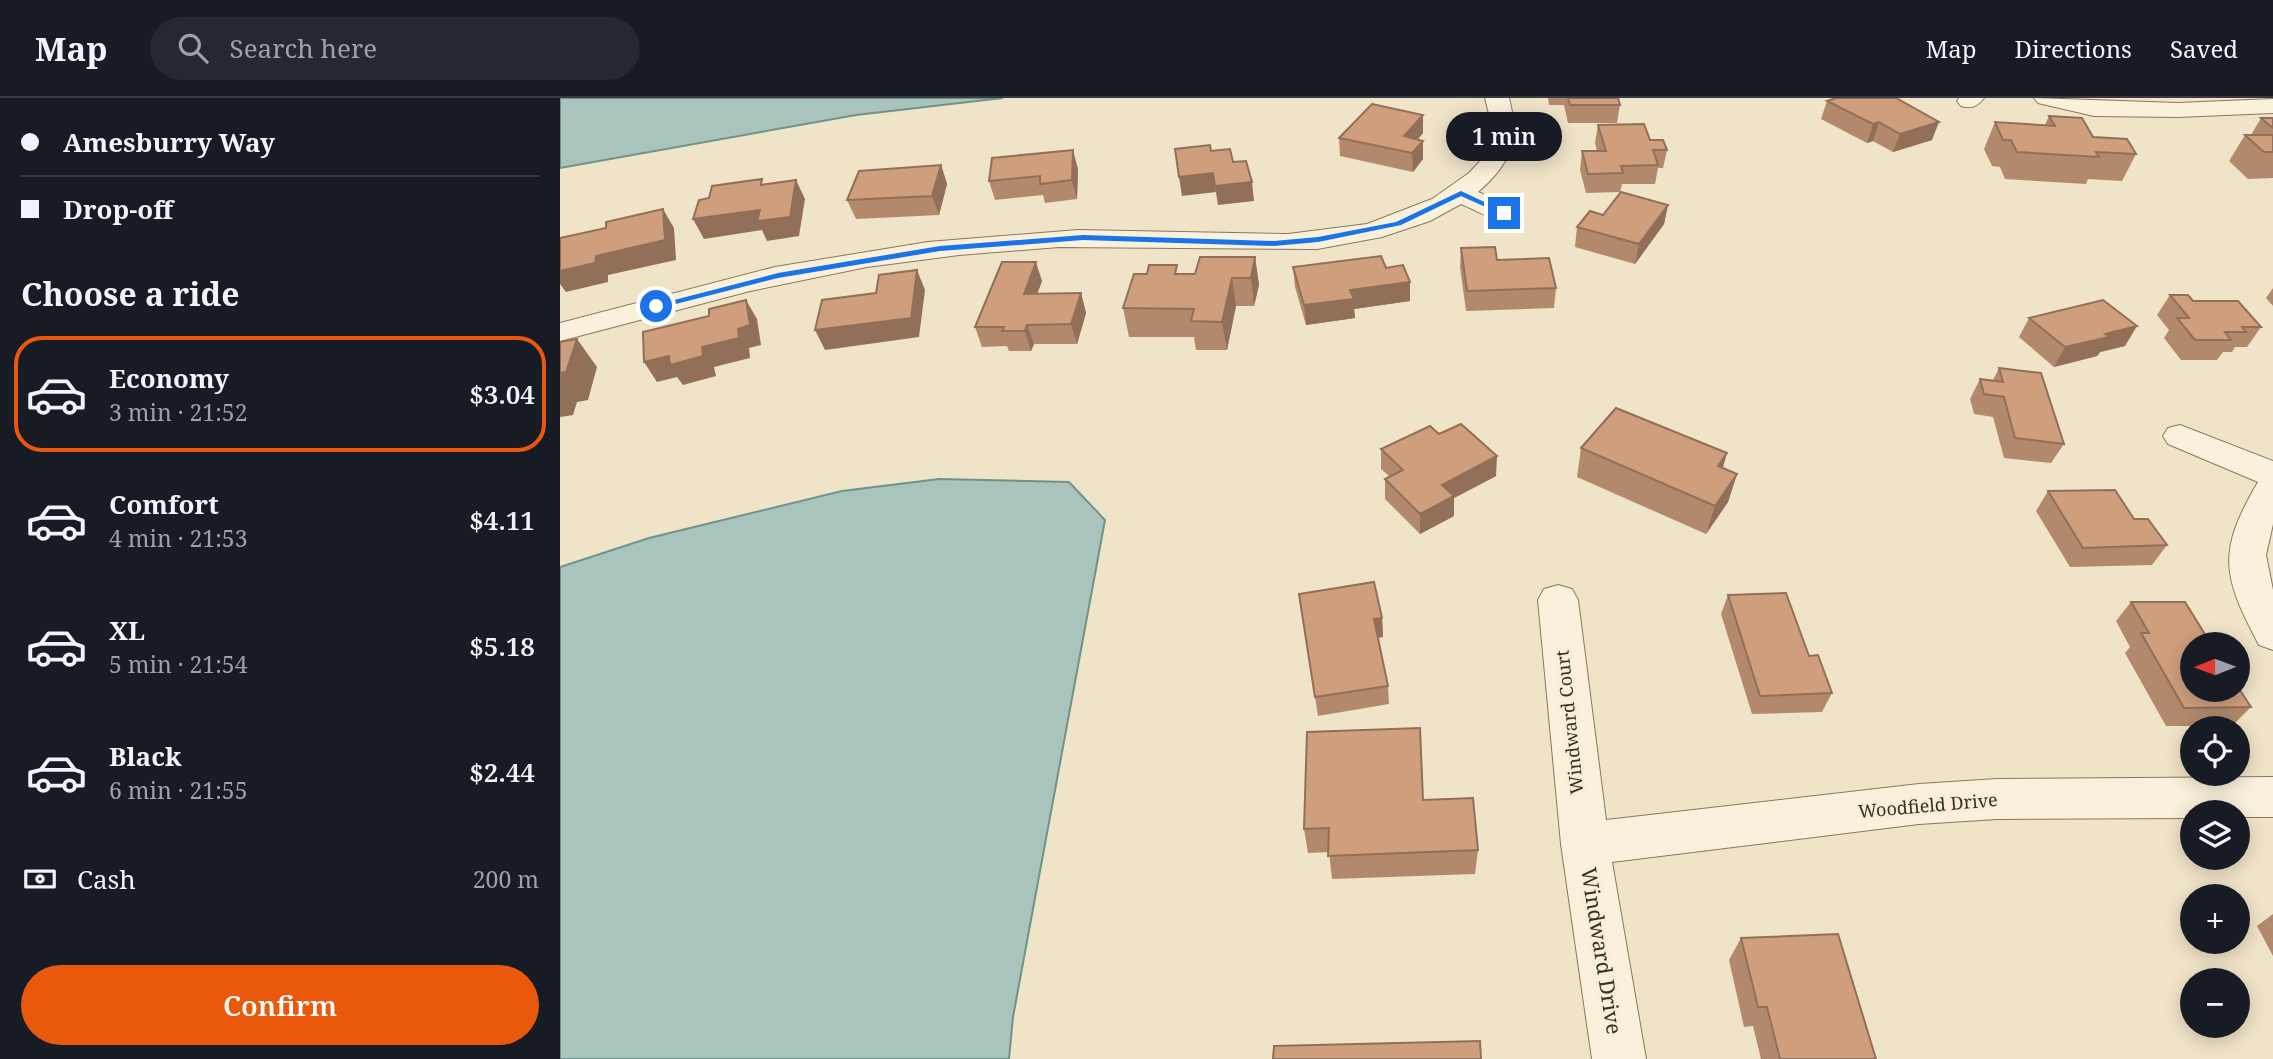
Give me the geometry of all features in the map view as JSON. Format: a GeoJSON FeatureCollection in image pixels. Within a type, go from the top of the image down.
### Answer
{"type":"FeatureCollection","features":[{"type":"Feature","properties":{"kind":"street"},"geometry":{"type":"LineString","coordinates":[[560,332],[726,288],[874,258],[996,243],[1083,238],[1274,243],[1318,240],[1398,224],[1461,194],[1483,176],[1496,155],[1503,133],[1502,110],[1497,98]]}},
{"type":"Feature","properties":{"kind":"street"},"geometry":{"type":"LineString","coordinates":[[2046,98],[2094,109],[2178,110],[2273,106]]}},
{"type":"Feature","properties":{"kind":"street"},"geometry":{"type":"LineString","coordinates":[[1461,194],[1504,213]]}},
{"type":"Feature","properties":{"kind":"street"},"geometry":{"type":"LineString","coordinates":[[2180,436],[2273,475]]}},
{"type":"Feature","properties":{"kind":"street"},"geometry":{"type":"LineString","coordinates":[[2273,487],[2249,541],[2247,564],[2255,595],[2273,634]]}},
{"type":"Feature","properties":{"kind":"street","name":"Windward Court"},"geometry":{"type":"LineString","coordinates":[[1558,600],[1584,844]]}},
{"type":"Feature","properties":{"kind":"street","name":"Woodfield Drive"},"geometry":{"type":"LineString","coordinates":[[1584,844],[1919,804],[1997,799],[2273,797]]}},
{"type":"Feature","properties":{"kind":"street","name":"Windward Drive"},"geometry":{"type":"LineString","coordinates":[[1584,844],[1619,1059]]}},
{"type":"Feature","properties":{"kind":"water"},"geometry":{"type":"Polygon","coordinates":[[[560,98],[1003,98],[856,115],[560,168],[560,98]]]}},
{"type":"Feature","properties":{"kind":"water"},"geometry":{"type":"Polygon","coordinates":[[[939,479],[1069,482],[1105,520],[1013,1017],[1009,1059],[560,1059],[560,567],[649,538],[842,491],[939,479]]]}},
{"type":"Feature","properties":{"kind":"building"},"geometry":{"type":"Polygon","coordinates":[[[1568,98],[1618,98],[1620,105],[1570,105],[1568,98]]]}},
{"type":"Feature","properties":{"kind":"building"},"geometry":{"type":"Polygon","coordinates":[[[1836,98],[1896,98],[1939,122],[1900,134],[1879,122],[1873,124],[1827,101],[1836,98]]]}},
{"type":"Feature","properties":{"kind":"building"},"geometry":{"type":"Polygon","coordinates":[[[1372,104],[1423,115],[1404,136],[1423,141],[1412,153],[1339,138],[1372,104]]]}},
{"type":"Feature","properties":{"kind":"building"},"geometry":{"type":"Polygon","coordinates":[[[2049,116],[2082,118],[2093,137],[2127,139],[2136,154],[2096,152],[2099,157],[2017,152],[2011,140],[2003,140],[1995,122],[2055,126],[2049,116]]]}},
{"type":"Feature","properties":{"kind":"building"},"geometry":{"type":"Polygon","coordinates":[[[2261,118],[2273,118],[2273,128],[2261,118]]]}},
{"type":"Feature","properties":{"kind":"building"},"geometry":{"type":"Polygon","coordinates":[[[1644,124],[1650,140],[1663,140],[1667,150],[1653,150],[1658,165],[1621,166],[1623,173],[1588,174],[1582,151],[1606,151],[1598,125],[1644,124]]]}},
{"type":"Feature","properties":{"kind":"building"},"geometry":{"type":"Polygon","coordinates":[[[2245,135],[2273,135],[2273,152],[2264,152],[2245,135]]]}},
{"type":"Feature","properties":{"kind":"building"},"geometry":{"type":"Polygon","coordinates":[[[1210,145],[1211,151],[1230,149],[1233,162],[1246,161],[1252,182],[1215,186],[1213,173],[1179,177],[1175,149],[1210,145]]]}},
{"type":"Feature","properties":{"kind":"building"},"geometry":{"type":"Polygon","coordinates":[[[1073,150],[1072,180],[1040,184],[1040,176],[989,181],[992,158],[1073,150]]]}},
{"type":"Feature","properties":{"kind":"building"},"geometry":{"type":"Polygon","coordinates":[[[941,165],[932,196],[847,200],[859,171],[941,165]]]}},
{"type":"Feature","properties":{"kind":"building"},"geometry":{"type":"Polygon","coordinates":[[[762,179],[761,185],[796,180],[790,217],[757,221],[760,210],[693,219],[699,200],[709,198],[712,186],[762,179]]]}},
{"type":"Feature","properties":{"kind":"building"},"geometry":{"type":"Polygon","coordinates":[[[1621,192],[1668,205],[1639,244],[1577,227],[1590,211],[1603,215],[1621,192]]]}},
{"type":"Feature","properties":{"kind":"building"},"geometry":{"type":"Polygon","coordinates":[[[663,209],[665,240],[596,256],[595,263],[560,271],[560,238],[606,228],[606,222],[663,209]]]}},
{"type":"Feature","properties":{"kind":"building"},"geometry":{"type":"Polygon","coordinates":[[[1495,247],[1497,260],[1549,258],[1556,288],[1467,291],[1461,248],[1495,247]]]}},
{"type":"Feature","properties":{"kind":"building"},"geometry":{"type":"Polygon","coordinates":[[[1381,256],[1386,268],[1403,265],[1410,282],[1350,290],[1354,299],[1304,305],[1293,267],[1381,256]]]}},
{"type":"Feature","properties":{"kind":"building"},"geometry":{"type":"Polygon","coordinates":[[[1200,257],[1255,257],[1251,278],[1232,278],[1222,322],[1191,321],[1194,309],[1123,308],[1134,274],[1147,274],[1149,265],[1177,265],[1175,274],[1195,274],[1200,257]]]}},
{"type":"Feature","properties":{"kind":"building"},"geometry":{"type":"Polygon","coordinates":[[[1002,262],[1036,262],[1024,294],[1081,293],[1071,324],[1027,325],[1025,331],[1002,331],[1004,327],[975,327],[1002,262]]]}},
{"type":"Feature","properties":{"kind":"building"},"geometry":{"type":"Polygon","coordinates":[[[917,270],[911,318],[815,330],[822,300],[876,293],[879,275],[917,270]]]}},
{"type":"Feature","properties":{"kind":"building"},"geometry":{"type":"Polygon","coordinates":[[[2170,295],[2188,295],[2193,301],[2238,301],[2261,327],[2242,327],[2246,332],[2225,332],[2231,340],[2195,340],[2177,318],[2189,318],[2170,295]]]}},
{"type":"Feature","properties":{"kind":"building"},"geometry":{"type":"Polygon","coordinates":[[[746,300],[750,325],[738,329],[739,338],[702,347],[703,356],[670,365],[669,356],[644,362],[643,332],[709,316],[709,309],[746,300]]]}},
{"type":"Feature","properties":{"kind":"building"},"geometry":{"type":"Polygon","coordinates":[[[2103,300],[2137,326],[2105,334],[2109,337],[2065,347],[2029,318],[2103,300]]]}},
{"type":"Feature","properties":{"kind":"building"},"geometry":{"type":"Polygon","coordinates":[[[577,339],[566,372],[560,373],[560,342],[577,339]]]}},
{"type":"Feature","properties":{"kind":"building"},"geometry":{"type":"Polygon","coordinates":[[[1999,368],[2041,373],[2064,444],[2015,438],[2004,397],[1984,394],[1980,379],[2003,382],[1999,368]]]}},
{"type":"Feature","properties":{"kind":"building"},"geometry":{"type":"Polygon","coordinates":[[[1616,408],[1727,453],[1718,466],[1737,474],[1715,506],[1581,448],[1616,408]]]}},
{"type":"Feature","properties":{"kind":"building"},"geometry":{"type":"Polygon","coordinates":[[[1461,424],[1497,456],[1442,485],[1454,496],[1420,514],[1385,479],[1403,470],[1381,449],[1430,426],[1439,434],[1461,424]]]}},
{"type":"Feature","properties":{"kind":"building"},"geometry":{"type":"Polygon","coordinates":[[[2115,490],[2134,519],[2148,519],[2167,545],[2083,548],[2048,491],[2115,490]]]}},
{"type":"Feature","properties":{"kind":"building"},"geometry":{"type":"Polygon","coordinates":[[[1374,582],[1382,618],[1374,619],[1388,686],[1315,697],[1299,594],[1374,582]]]}},
{"type":"Feature","properties":{"kind":"building"},"geometry":{"type":"Polygon","coordinates":[[[1786,593],[1809,656],[1818,655],[1832,693],[1760,696],[1728,595],[1786,593]]]}},
{"type":"Feature","properties":{"kind":"building"},"geometry":{"type":"Polygon","coordinates":[[[2131,602],[2185,602],[2204,632],[2180,632],[2180,701],[2141,633],[2149,633],[2131,602]]]}},
{"type":"Feature","properties":{"kind":"building"},"geometry":{"type":"Polygon","coordinates":[[[2181,702],[2248,702],[2251,707],[2184,708],[2181,702]]]}},
{"type":"Feature","properties":{"kind":"building"},"geometry":{"type":"Polygon","coordinates":[[[1420,728],[1423,800],[1473,798],[1478,850],[1328,856],[1329,828],[1304,829],[1307,732],[1420,728]]]}},
{"type":"Feature","properties":{"kind":"building"},"geometry":{"type":"Polygon","coordinates":[[[1838,934],[1876,1059],[1780,1059],[1767,1007],[1758,1007],[1741,938],[1838,934]]]}},
{"type":"Feature","properties":{"kind":"building"},"geometry":{"type":"Polygon","coordinates":[[[1480,1041],[1481,1059],[1273,1059],[1274,1046],[1480,1041]]]}},
{"type":"Feature","properties":{"kind":"route"},"geometry":{"type":"LineString","coordinates":[[656,306],[778,275],[940,248],[1023,240],[1083,238],[1274,243],[1318,240],[1398,224],[1461,194],[1504,213]]}}]}
